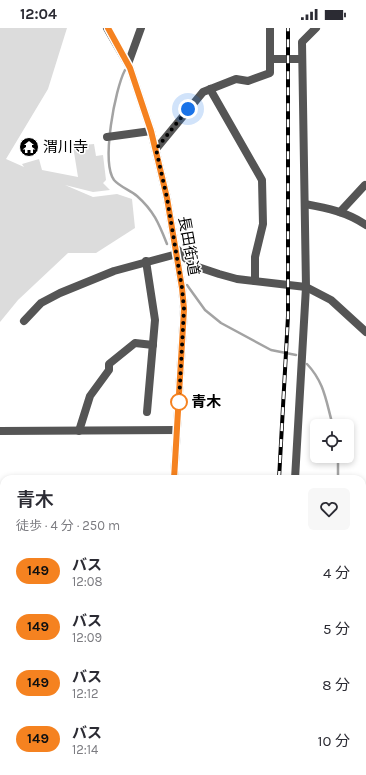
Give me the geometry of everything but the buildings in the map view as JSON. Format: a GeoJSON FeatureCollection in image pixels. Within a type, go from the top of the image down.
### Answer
{"type":"FeatureCollection","features":[{"type":"Feature","properties":{"kind":"main road","name":"長田街道"},"geometry":{"type":"LineString","coordinates":[[108,28],[128,64],[151,131],[176,250],[184,309],[174,475]]}},
{"type":"Feature","properties":{"kind":"street"},"geometry":{"type":"LineString","coordinates":[[128,64],[141,28]]}},
{"type":"Feature","properties":{"kind":"street"},"geometry":{"type":"LineString","coordinates":[[156,149],[202,92],[236,79],[248,81],[260,78],[270,73],[270,28]]}},
{"type":"Feature","properties":{"kind":"street"},"geometry":{"type":"LineString","coordinates":[[295,475],[306,287],[302,42],[316,28]]}},
{"type":"Feature","properties":{"kind":"street"},"geometry":{"type":"LineString","coordinates":[[270,59],[302,59]]}},
{"type":"Feature","properties":{"kind":"street"},"geometry":{"type":"LineString","coordinates":[[210,89],[262,180],[263,224],[255,257],[255,281]]}},
{"type":"Feature","properties":{"kind":"street"},"geometry":{"type":"LineString","coordinates":[[110,136],[151,131]]}},
{"type":"Feature","properties":{"kind":"street"},"geometry":{"type":"LineString","coordinates":[[340,212],[365,185]]}},
{"type":"Feature","properties":{"kind":"street"},"geometry":{"type":"LineString","coordinates":[[305,204],[340,212],[355,218],[366,226]]}},
{"type":"Feature","properties":{"kind":"street"},"geometry":{"type":"LineString","coordinates":[[24,321],[41,303],[60,293],[114,271],[176,250],[192,265],[237,279],[306,287],[330,300],[366,332]]}},
{"type":"Feature","properties":{"kind":"street"},"geometry":{"type":"LineString","coordinates":[[146,261],[154,309],[148,412]]}},
{"type":"Feature","properties":{"kind":"street"},"geometry":{"type":"LineString","coordinates":[[79,431],[90,396],[109,370],[109,364],[135,343],[153,345]]}},
{"type":"Feature","properties":{"kind":"street"},"geometry":{"type":"LineString","coordinates":[[0,431],[177,430]]}},
{"type":"Feature","properties":{"kind":"shaded area"},"geometry":{"type":"Polygon","coordinates":[[[0,28],[67,28],[48,89],[6,159],[24,167],[22,164],[39,159],[42,170],[78,177],[73,146],[94,144],[96,156],[103,155],[106,180],[103,183],[110,190],[93,192],[65,185],[93,197],[117,194],[132,199],[135,228],[96,253],[68,253],[18,300],[0,322],[0,28]]]}},
{"type":"Feature","properties":{"kind":"waterway"},"geometry":{"type":"LineString","coordinates":[[125,70],[117,93],[111,125],[109,142],[110,171],[116,182],[137,196],[148,207],[167,244]]}},
{"type":"Feature","properties":{"kind":"waterway"},"geometry":{"type":"LineString","coordinates":[[187,285],[205,310],[221,323],[271,350],[296,355]]}},
{"type":"Feature","properties":{"kind":"waterway"},"geometry":{"type":"LineString","coordinates":[[307,364],[318,378],[331,419]]}},
{"type":"Feature","properties":{"kind":"waterway"},"geometry":{"type":"LineString","coordinates":[[338,463],[338,475]]}},
{"type":"Feature","properties":{"kind":"railway"},"geometry":{"type":"LineString","coordinates":[[279,475],[288,316],[288,28]]}},
{"type":"Feature","properties":{"kind":"bus line","name":"149"},"geometry":{"type":"LineString","coordinates":[[108,28],[130,68],[151,131],[161,168],[177,254],[184,309],[174,475]]}},
{"type":"Feature","properties":{"kind":"place","name":"渭川寺"},"geometry":{"type":"Point","coordinates":[29,147]}},
{"type":"Feature","properties":{"kind":"place","name":"青木"},"geometry":{"type":"Point","coordinates":[179,402]}},
{"type":"Feature","properties":{"kind":"route"},"geometry":{"type":"LineString","coordinates":[[179,402],[184,309],[177,254],[156,149],[188,109]]}}]}
